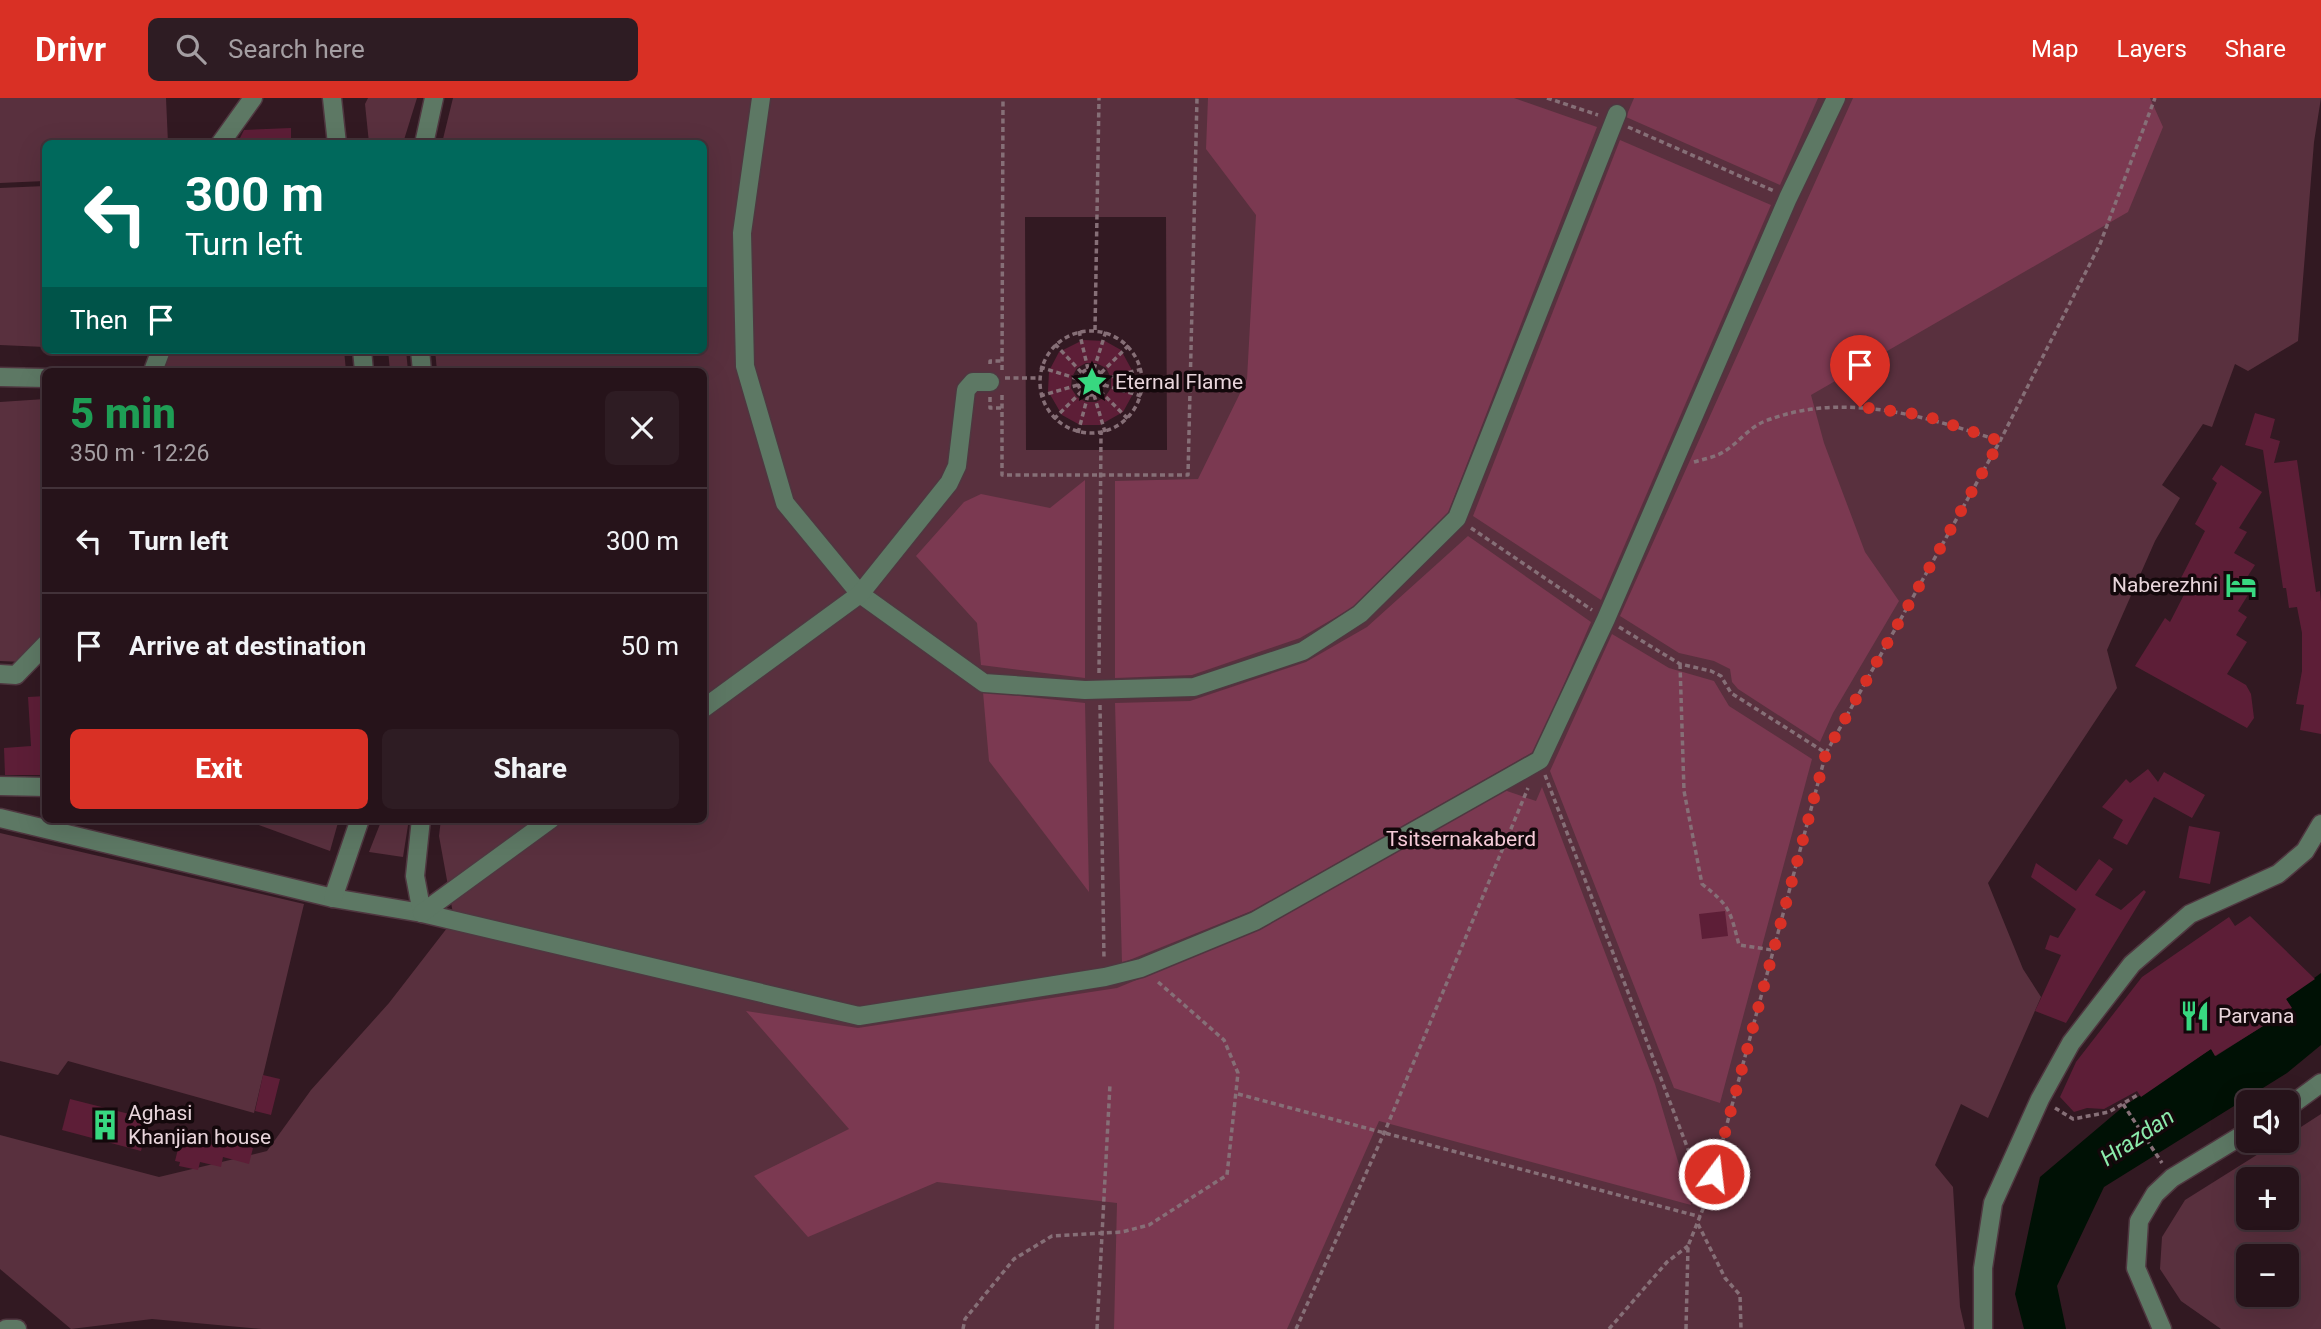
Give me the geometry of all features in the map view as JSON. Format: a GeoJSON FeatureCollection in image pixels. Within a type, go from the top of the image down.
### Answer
{"type":"FeatureCollection","features":[{"type":"Feature","properties":{"kind":"street"},"geometry":{"type":"LineString","coordinates":[[223,140],[253,98]]}},
{"type":"Feature","properties":{"kind":"street"},"geometry":{"type":"LineString","coordinates":[[332,98],[337,140]]}},
{"type":"Feature","properties":{"kind":"street"},"geometry":{"type":"LineString","coordinates":[[425,140],[434,98]]}},
{"type":"Feature","properties":{"kind":"street"},"geometry":{"type":"LineString","coordinates":[[761,98],[742,233],[745,366],[785,503],[860,594],[984,683],[1099,690],[1194,687],[1303,652],[1360,614],[1457,518],[1619,109]]}},
{"type":"Feature","properties":{"kind":"street"},"geometry":{"type":"LineString","coordinates":[[0,818],[333,898],[422,914],[859,1016],[1105,971],[1141,968],[1255,921],[1540,760],[1606,620],[1788,198],[1836,98]]}},
{"type":"Feature","properties":{"kind":"street"},"geometry":{"type":"LineString","coordinates":[[0,377],[42,378]]}},
{"type":"Feature","properties":{"kind":"street"},"geometry":{"type":"LineString","coordinates":[[707,706],[860,594],[949,483],[957,466],[967,390],[973,382],[996,380]]}},
{"type":"Feature","properties":{"kind":"street"},"geometry":{"type":"LineString","coordinates":[[0,674],[16,675],[42,647]]}},
{"type":"Feature","properties":{"kind":"street"},"geometry":{"type":"LineString","coordinates":[[0,786],[42,787]]}},
{"type":"Feature","properties":{"kind":"street"},"geometry":{"type":"LineString","coordinates":[[333,898],[359,823]]}},
{"type":"Feature","properties":{"kind":"street"},"geometry":{"type":"LineString","coordinates":[[421,823],[415,876],[422,914]]}},
{"type":"Feature","properties":{"kind":"street"},"geometry":{"type":"LineString","coordinates":[[422,914],[546,823]]}},
{"type":"Feature","properties":{"kind":"street"},"geometry":{"type":"LineString","coordinates":[[1983,1329],[1983,1268],[1993,1203],[2035,1111],[2071,1043],[2132,964],[2190,915],[2278,874],[2305,851],[2321,824]]}},
{"type":"Feature","properties":{"kind":"street"},"geometry":{"type":"LineString","coordinates":[[2299,1099],[2321,1083]]}},
{"type":"Feature","properties":{"kind":"street"},"geometry":{"type":"LineString","coordinates":[[2162,1329],[2136,1268],[2139,1221],[2155,1194],[2172,1178],[2236,1139]]}},
{"type":"Feature","properties":{"kind":"street"},"geometry":{"type":"LineString","coordinates":[[6,1329],[16,1329]]}},
{"type":"Feature","properties":{"kind":"path"},"geometry":{"type":"LineString","coordinates":[[1003,98],[996,380],[1002,475],[1188,475],[1197,98]]}},
{"type":"Feature","properties":{"kind":"path"},"geometry":{"type":"LineString","coordinates":[[1095,331],[1099,98]]}},
{"type":"Feature","properties":{"kind":"path"},"geometry":{"type":"LineString","coordinates":[[1547,98],[1619,109],[1788,198]]}},
{"type":"Feature","properties":{"kind":"path"},"geometry":{"type":"LineString","coordinates":[[1686,1329],[1688,1246],[1707,1199],[1826,753],[2000,441],[2100,244],[2155,98]]}},
{"type":"Feature","properties":{"kind":"path"},"geometry":{"type":"LineString","coordinates":[[1079,331],[1088,369]]}},
{"type":"Feature","properties":{"kind":"path"},"geometry":{"type":"LineString","coordinates":[[1079,331],[1095,331],[1106,331],[1129,345],[1142,369],[1141,396],[1128,419],[1103,433],[1078,433],[1054,419],[1040,396],[1040,367],[1055,344],[1079,331]]}},
{"type":"Feature","properties":{"kind":"path"},"geometry":{"type":"LineString","coordinates":[[1094,369],[1106,331]]}},
{"type":"Feature","properties":{"kind":"path"},"geometry":{"type":"LineString","coordinates":[[1055,344],[1082,373]]}},
{"type":"Feature","properties":{"kind":"path"},"geometry":{"type":"LineString","coordinates":[[1101,373],[1129,345]]}},
{"type":"Feature","properties":{"kind":"path"},"geometry":{"type":"LineString","coordinates":[[1040,367],[1078,379]]}},
{"type":"Feature","properties":{"kind":"path"},"geometry":{"type":"LineString","coordinates":[[1088,369],[1094,369],[1101,373],[1104,385],[1094,395],[1088,395],[1078,385],[1078,379],[1088,369]]}},
{"type":"Feature","properties":{"kind":"path"},"geometry":{"type":"LineString","coordinates":[[1104,379],[1142,369]]}},
{"type":"Feature","properties":{"kind":"path"},"geometry":{"type":"LineString","coordinates":[[996,380],[1040,378]]}},
{"type":"Feature","properties":{"kind":"path"},"geometry":{"type":"LineString","coordinates":[[1142,382],[1190,382]]}},
{"type":"Feature","properties":{"kind":"path"},"geometry":{"type":"LineString","coordinates":[[1040,396],[1078,385]]}},
{"type":"Feature","properties":{"kind":"path"},"geometry":{"type":"LineString","coordinates":[[1104,385],[1141,396]]}},
{"type":"Feature","properties":{"kind":"path"},"geometry":{"type":"LineString","coordinates":[[1054,419],[1082,391]]}},
{"type":"Feature","properties":{"kind":"path"},"geometry":{"type":"LineString","coordinates":[[1100,391],[1128,419]]}},
{"type":"Feature","properties":{"kind":"path"},"geometry":{"type":"LineString","coordinates":[[1078,433],[1088,395]]}},
{"type":"Feature","properties":{"kind":"path"},"geometry":{"type":"LineString","coordinates":[[1094,395],[1103,433],[1100,475],[1099,690],[1105,971]]}},
{"type":"Feature","properties":{"kind":"path"},"geometry":{"type":"LineString","coordinates":[[1672,469],[1723,452],[1760,423],[1799,411],[1860,407],[1923,415],[2000,441]]}},
{"type":"Feature","properties":{"kind":"path"},"geometry":{"type":"LineString","coordinates":[[1457,518],[1606,620],[1680,664],[1721,676],[1731,693],[1826,753]]}},
{"type":"Feature","properties":{"kind":"path"},"geometry":{"type":"LineString","coordinates":[[1680,664],[1684,791],[1702,884],[1721,897],[1729,908],[1739,945],[1773,950]]}},
{"type":"Feature","properties":{"kind":"path"},"geometry":{"type":"LineString","coordinates":[[1296,1329],[1385,1131],[1540,760]]}},
{"type":"Feature","properties":{"kind":"path"},"geometry":{"type":"LineString","coordinates":[[1540,760],[1707,1199]]}},
{"type":"Feature","properties":{"kind":"path"},"geometry":{"type":"LineString","coordinates":[[963,1329],[965,1319],[1014,1259],[1052,1236],[1102,1234],[1149,1224],[1227,1175],[1238,1094],[1238,1073],[1224,1040],[1141,968]]}},
{"type":"Feature","properties":{"kind":"path"},"geometry":{"type":"LineString","coordinates":[[1097,1329],[1110,1084]]}},
{"type":"Feature","properties":{"kind":"path"},"geometry":{"type":"LineString","coordinates":[[1238,1094],[1701,1217]]}},
{"type":"Feature","properties":{"kind":"path"},"geometry":{"type":"LineString","coordinates":[[2053,1106],[2073,1119],[2109,1112],[2139,1094]]}},
{"type":"Feature","properties":{"kind":"path"},"geometry":{"type":"LineString","coordinates":[[2123,1104],[2157,1155]]}},
{"type":"Feature","properties":{"kind":"path"},"geometry":{"type":"LineString","coordinates":[[1698,1224],[1726,1278],[1740,1295],[1741,1329]]}},
{"type":"Feature","properties":{"kind":"path"},"geometry":{"type":"LineString","coordinates":[[1609,1329],[1667,1262],[1688,1246]]}},
{"type":"Feature","properties":{"kind":"green space"},"geometry":{"type":"Polygon","coordinates":[[[0,98],[166,98],[168,140],[42,140],[42,181],[0,183],[0,98]]]}},
{"type":"Feature","properties":{"kind":"green space"},"geometry":{"type":"Polygon","coordinates":[[[368,98],[417,98],[404,140],[369,140],[365,104],[368,98]]]}},
{"type":"Feature","properties":{"kind":"green space","name":"Tsitsernakaberd"},"geometry":{"type":"Polygon","coordinates":[[[453,98],[2321,98],[2314,142],[2298,341],[2248,371],[2235,364],[2212,427],[2203,424],[2162,485],[2180,498],[2155,541],[2107,650],[2117,688],[1988,883],[2023,969],[2041,997],[1988,1118],[1961,1104],[1935,1165],[1953,1187],[1960,1307],[1965,1329],[262,1329],[152,1319],[71,1329],[0,1269],[0,1135],[159,1177],[267,1151],[311,1090],[389,1003],[454,919],[439,836],[441,823],[707,823],[707,368],[437,368],[435,354],[707,354],[707,140],[443,140],[453,98]],[[1025,217],[1026,450],[1167,450],[1166,217],[1025,217]]]}},
{"type":"Feature","properties":{"kind":"green space"},"geometry":{"type":"Polygon","coordinates":[[[1208,98],[1514,98],[1597,127],[1448,513],[1357,605],[1300,638],[1192,675],[1115,678],[1115,481],[1198,479],[1247,379],[1256,215],[1206,149],[1208,98]]]}},
{"type":"Feature","properties":{"kind":"green space"},"geometry":{"type":"Polygon","coordinates":[[[1634,98],[1818,98],[1780,185],[1626,117],[1634,98]]]}},
{"type":"Feature","properties":{"kind":"green space"},"geometry":{"type":"Polygon","coordinates":[[[1853,98],[2150,98],[2163,127],[2128,212],[1811,395],[1824,443],[1865,552],[1899,601],[1833,713],[1820,742],[1738,689],[1732,682],[1730,669],[1714,661],[1679,653],[1620,616],[1853,98]]]}},
{"type":"Feature","properties":{"kind":"green space"},"geometry":{"type":"Polygon","coordinates":[[[1620,140],[1771,205],[1601,600],[1473,516],[1620,140]]]}},
{"type":"Feature","properties":{"kind":"green space"},"geometry":{"type":"Polygon","coordinates":[[[42,186],[42,347],[0,345],[0,188],[42,186]]]}},
{"type":"Feature","properties":{"kind":"green space"},"geometry":{"type":"Polygon","coordinates":[[[164,354],[344,354],[346,368],[159,368],[164,354]]]}},
{"type":"Feature","properties":{"kind":"green space"},"geometry":{"type":"Polygon","coordinates":[[[388,354],[406,354],[408,368],[390,368],[388,354]]]}},
{"type":"Feature","properties":{"kind":"green space"},"geometry":{"type":"Polygon","coordinates":[[[42,399],[42,653],[24,662],[0,661],[0,402],[42,399]]]}},
{"type":"Feature","properties":{"kind":"green space"},"geometry":{"type":"Polygon","coordinates":[[[1085,480],[1085,678],[981,665],[977,623],[916,556],[964,502],[981,494],[1050,508],[1085,480]]]}},
{"type":"Feature","properties":{"kind":"green space"},"geometry":{"type":"Polygon","coordinates":[[[1468,536],[1591,622],[1535,751],[1254,910],[1122,963],[1115,703],[1190,701],[1306,662],[1367,627],[1468,536]]]}},
{"type":"Feature","properties":{"kind":"green space"},"geometry":{"type":"Polygon","coordinates":[[[1612,634],[1669,668],[1714,681],[1729,706],[1812,759],[1720,1103],[1674,1088],[1550,771],[1612,634]]]}},
{"type":"Feature","properties":{"kind":"green space"},"geometry":{"type":"Polygon","coordinates":[[[983,692],[1085,703],[1089,892],[989,761],[983,692]]]}},
{"type":"Feature","properties":{"kind":"green space"},"geometry":{"type":"Polygon","coordinates":[[[1542,787],[1655,1084],[1691,1205],[1379,1121],[1287,1329],[1114,1329],[1117,1203],[937,1182],[808,1237],[754,1176],[849,1129],[746,1011],[858,1028],[1117,988],[1261,929],[1504,790],[1536,801],[1542,787]]]}},
{"type":"Feature","properties":{"kind":"green space"},"geometry":{"type":"Polygon","coordinates":[[[253,823],[338,823],[330,851],[253,823]]]}},
{"type":"Feature","properties":{"kind":"green space"},"geometry":{"type":"Polygon","coordinates":[[[380,823],[408,823],[403,857],[369,852],[380,823]]]}},
{"type":"Feature","properties":{"kind":"green space"},"geometry":{"type":"Polygon","coordinates":[[[0,833],[304,904],[254,1113],[68,1061],[58,1075],[0,1061],[0,833]]]}},
{"type":"Feature","properties":{"kind":"green space"},"geometry":{"type":"Polygon","coordinates":[[[2321,1114],[2321,1329],[2221,1329],[2181,1301],[2160,1269],[2162,1237],[2185,1200],[2236,1168],[2236,1230],[2299,1230],[2299,1167],[2238,1167],[2260,1153],[2299,1153],[2299,1128],[2321,1114]]]}},
{"type":"Feature","properties":{"kind":"water","name":"Hrazdan"},"geometry":{"type":"Polygon","coordinates":[[[2321,973],[2321,1045],[2287,1073],[2260,1090],[2236,1090],[2236,1105],[2104,1187],[2057,1286],[2066,1329],[2024,1329],[2015,1294],[2040,1177],[2124,1106],[2211,1049],[2216,1056],[2291,1008],[2286,999],[2321,973]]]}},
{"type":"Feature","properties":{"kind":"building"},"geometry":{"type":"Polygon","coordinates":[[[291,128],[291,140],[239,140],[244,130],[291,128]]]}},
{"type":"Feature","properties":{"kind":"building"},"geometry":{"type":"Polygon","coordinates":[[[1083,340],[1105,341],[1121,350],[1134,374],[1134,392],[1123,412],[1100,425],[1080,425],[1062,415],[1048,391],[1049,371],[1059,352],[1083,340]],[[1086,363],[1077,368],[1072,377],[1071,388],[1077,397],[1086,402],[1096,402],[1105,397],[1111,388],[1111,378],[1106,368],[1096,363],[1086,363]]]}},
{"type":"Feature","properties":{"kind":"building"},"geometry":{"type":"Polygon","coordinates":[[[2255,413],[2275,419],[2270,438],[2280,441],[2274,463],[2297,460],[2316,592],[2320,591],[2321,602],[2321,734],[2300,730],[2304,705],[2296,704],[2302,671],[2302,633],[2297,607],[2289,608],[2286,588],[2283,588],[2263,450],[2245,445],[2255,413]]]}},
{"type":"Feature","properties":{"kind":"building"},"geometry":{"type":"Polygon","coordinates":[[[2221,465],[2262,492],[2239,528],[2247,532],[2234,553],[2255,565],[2242,585],[2251,590],[2238,611],[2247,617],[2236,635],[2247,642],[2227,674],[2246,685],[2251,694],[2254,718],[2247,728],[2135,666],[2165,618],[2170,622],[2190,583],[2181,578],[2205,531],[2195,524],[2217,483],[2212,479],[2221,465]]]}},
{"type":"Feature","properties":{"kind":"building"},"geometry":{"type":"Polygon","coordinates":[[[42,696],[42,775],[5,775],[4,748],[31,746],[28,697],[42,696]]]}},
{"type":"Feature","properties":{"kind":"building"},"geometry":{"type":"Polygon","coordinates":[[[2148,769],[2158,782],[2164,772],[2205,795],[2192,818],[2154,797],[2127,845],[2113,838],[2123,820],[2102,807],[2126,779],[2130,783],[2148,769]]]}},
{"type":"Feature","properties":{"kind":"building"},"geometry":{"type":"Polygon","coordinates":[[[2189,826],[2220,832],[2210,884],[2179,878],[2189,826]]]}},
{"type":"Feature","properties":{"kind":"building"},"geometry":{"type":"Polygon","coordinates":[[[2099,859],[2113,869],[2095,895],[2121,910],[2144,890],[2146,892],[2066,1023],[2035,1011],[2061,955],[2045,949],[2050,935],[2058,938],[2076,909],[2031,877],[2036,863],[2076,891],[2099,859]]]}},
{"type":"Feature","properties":{"kind":"building"},"geometry":{"type":"Polygon","coordinates":[[[1725,911],[1728,936],[1702,939],[1699,914],[1725,911]]]}},
{"type":"Feature","properties":{"kind":"building","name":"Parvana"},"geometry":{"type":"Polygon","coordinates":[[[2250,916],[2315,979],[2286,999],[2292,1008],[2215,1056],[2211,1049],[2141,1097],[2137,1091],[2104,1109],[2087,1108],[2074,1112],[2060,1097],[2076,1062],[2142,977],[2229,917],[2235,926],[2250,916]]]}},
{"type":"Feature","properties":{"kind":"building"},"geometry":{"type":"Polygon","coordinates":[[[263,1075],[280,1079],[271,1115],[255,1111],[263,1075]]]}},
{"type":"Feature","properties":{"kind":"building","name":"Aghasi Khanjian house"},"geometry":{"type":"Polygon","coordinates":[[[70,1099],[149,1119],[141,1151],[62,1130],[70,1099]]]}},
{"type":"Feature","properties":{"kind":"building"},"geometry":{"type":"Polygon","coordinates":[[[181,1137],[221,1147],[223,1140],[253,1148],[249,1164],[223,1157],[221,1167],[200,1162],[198,1170],[179,1166],[180,1162],[175,1161],[181,1137]]]}},
{"type":"Feature","properties":{"kind":"place","name":"Eternal Flame"},"geometry":{"type":"Point","coordinates":[1092,382]}},
{"type":"Feature","properties":{"kind":"place","name":"Naberezhni"},"geometry":{"type":"Point","coordinates":[2241,585]}},
{"type":"Feature","properties":{"kind":"place","name":"Parvana"},"geometry":{"type":"Point","coordinates":[2195,1016]}},
{"type":"Feature","properties":{"kind":"place","name":"Aghasi Khanjian house"},"geometry":{"type":"Point","coordinates":[105,1125]}},
{"type":"Feature","properties":{"kind":"route"},"geometry":{"type":"LineString","coordinates":[[1714,1174],[1826,753],[2000,441],[1923,415],[1860,407]]}}]}
